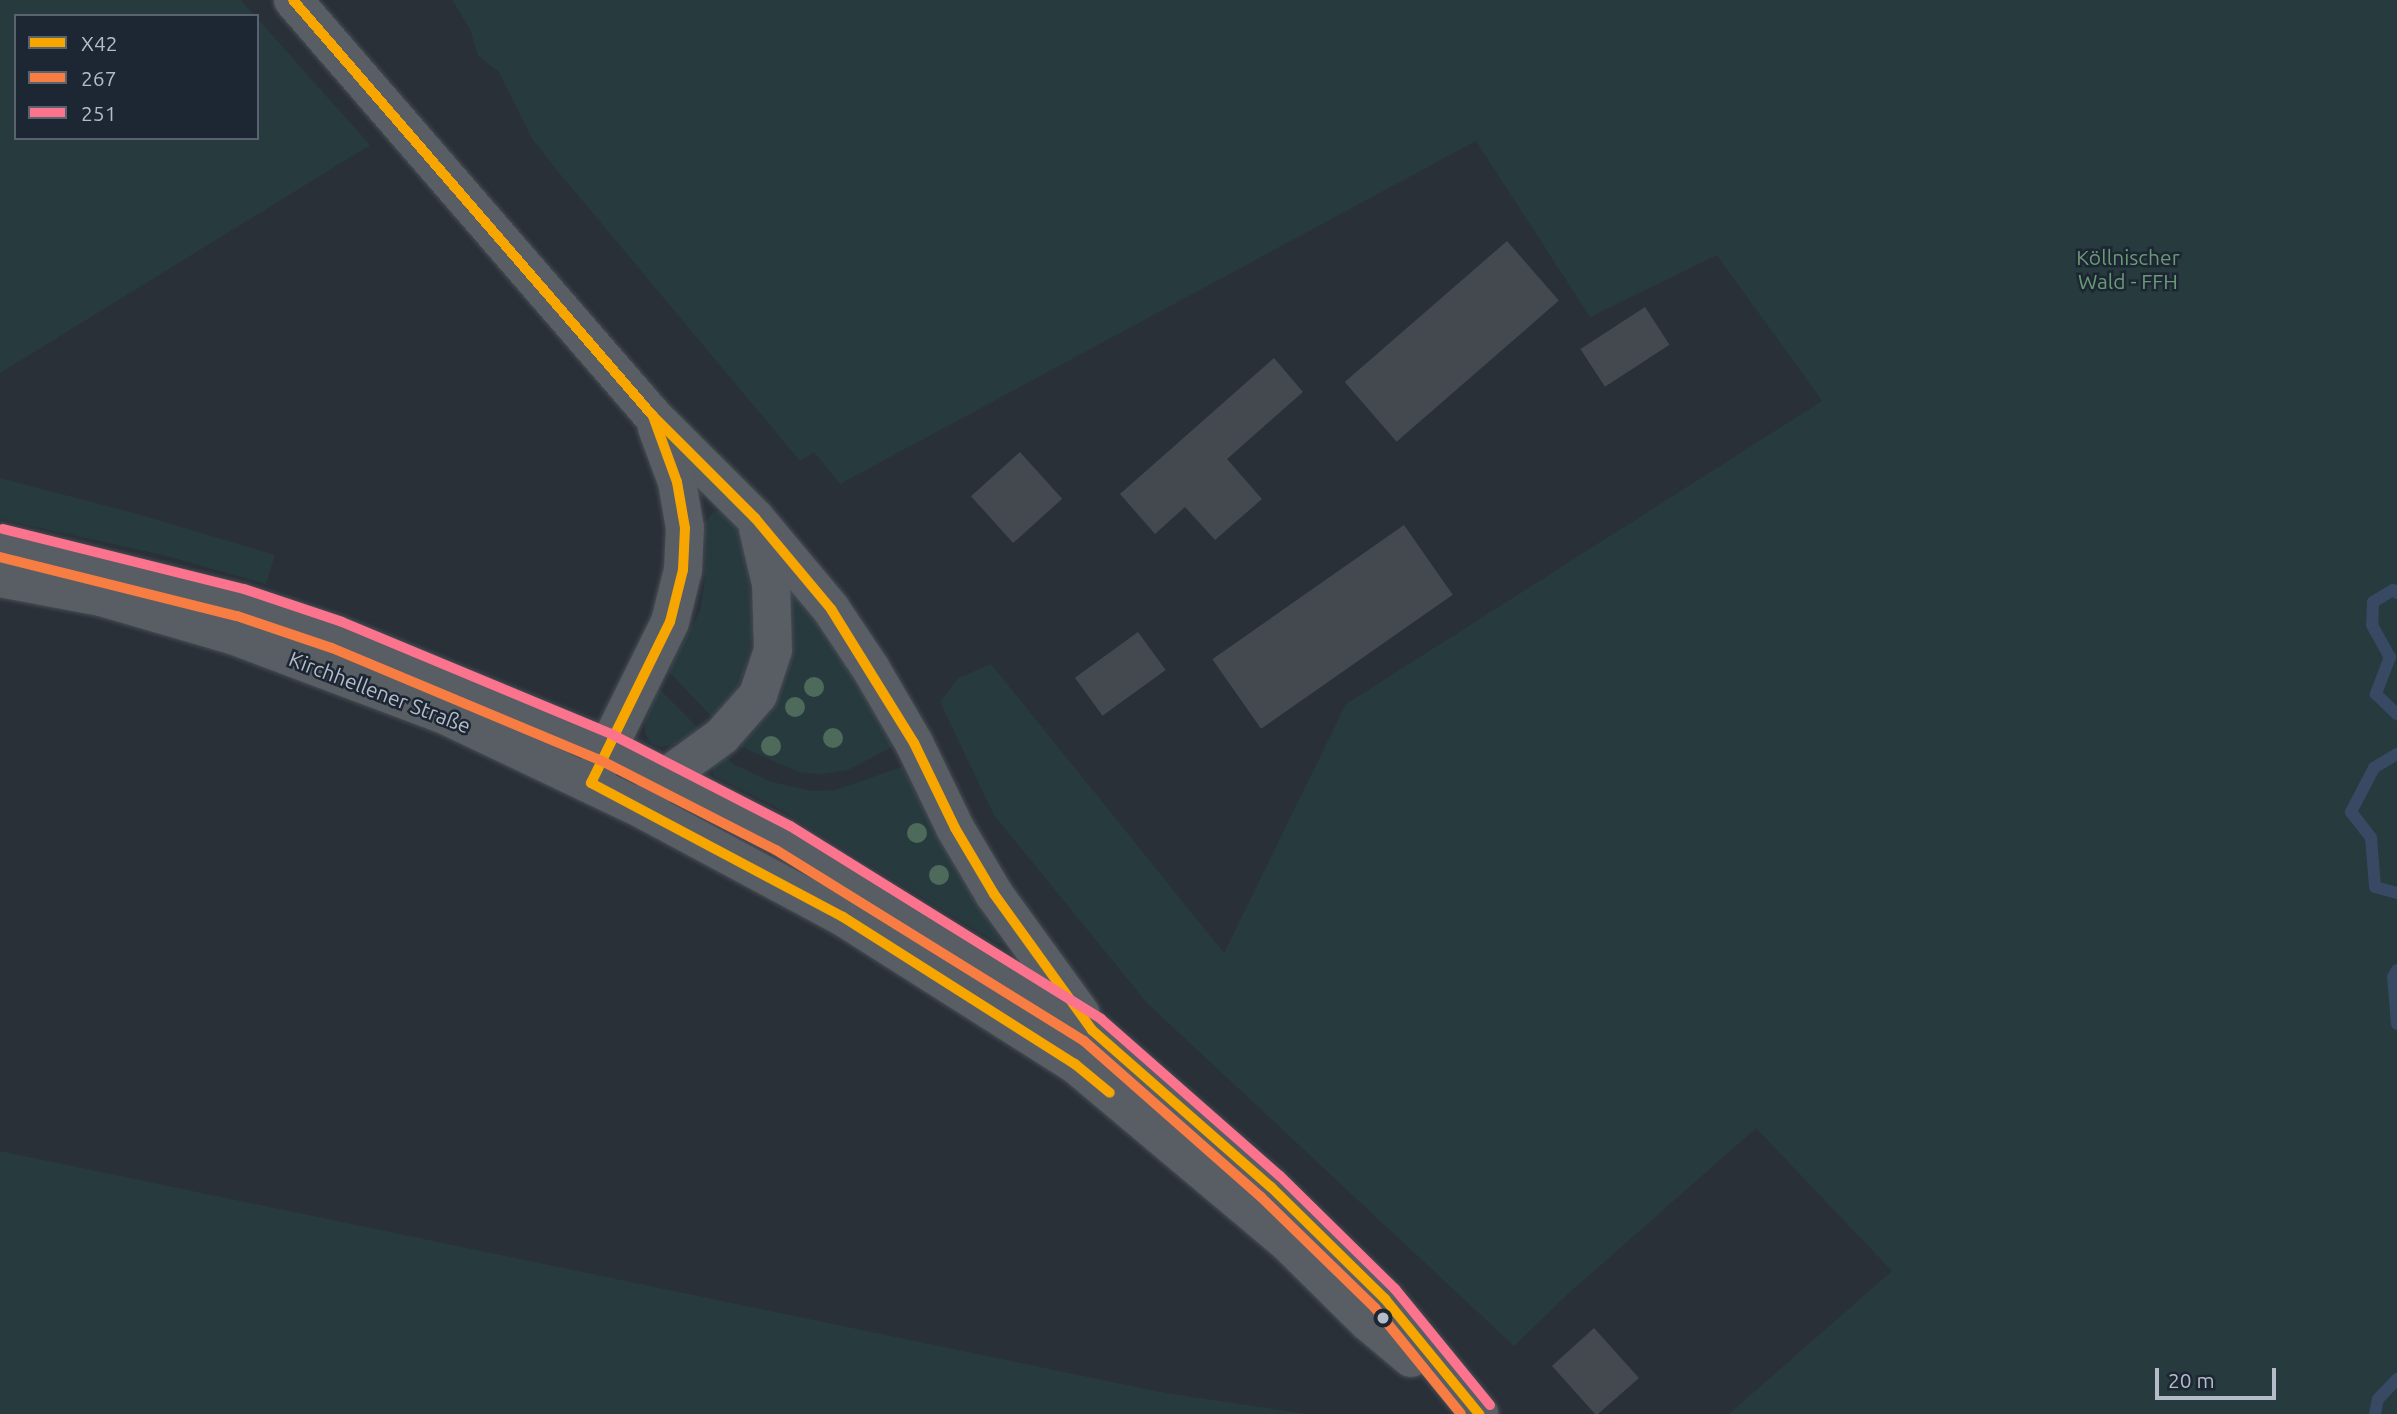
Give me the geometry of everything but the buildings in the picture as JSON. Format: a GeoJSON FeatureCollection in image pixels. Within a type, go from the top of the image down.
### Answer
{"type":"FeatureCollection","features":[{"type":"Feature","properties":{"kind":"main road"},"geometry":{"type":"LineString","coordinates":[[293,0],[653,416],[755,519],[831,609],[871,668],[994,894],[1092,1030],[1271,1186],[1385,1299],[1476,1411]]}},
{"type":"Feature","properties":{"kind":"main road"},"geometry":{"type":"LineString","coordinates":[[591,783],[670,622],[683,570],[685,528],[677,482],[653,416]]}},
{"type":"Feature","properties":{"kind":"main road"},"geometry":{"type":"LineString","coordinates":[[640,808],[667,776],[722,736],[758,695],[773,650],[771,584],[755,519]]}},
{"type":"Feature","properties":{"kind":"main road","name":"Kirchhellener Straße"},"geometry":{"type":"LineString","coordinates":[[0,543],[241,603],[337,635],[468,687],[608,748],[783,838],[1092,1030]]}},
{"type":"Feature","properties":{"kind":"main road","name":"Kirchhellener Straße"},"geometry":{"type":"LineString","coordinates":[[0,578],[101,597],[232,635],[447,716],[591,783],[843,918],[1075,1064],[1285,1240],[1368,1322],[1476,1411]]}},
{"type":"Feature","properties":{"kind":"green space"},"geometry":{"type":"Polygon","coordinates":[[[0,0],[241,0],[253,14],[14,14],[14,140],[259,140],[259,20],[370,145],[0,373],[0,0]]]}},
{"type":"Feature","properties":{"kind":"green space","name":"Köllnischer Wald - FFH"},"geometry":{"type":"Polygon","coordinates":[[[452,0],[2397,0],[2397,1414],[1729,1414],[1892,1271],[1756,1128],[1569,1293],[1514,1346],[1147,1003],[994,815],[940,702],[958,678],[991,664],[1224,953],[1346,704],[1822,401],[1717,255],[1590,317],[1476,141],[840,484],[814,452],[800,461],[556,169],[533,140],[499,72],[478,56],[470,29],[452,0]]]}},
{"type":"Feature","properties":{"kind":"green space"},"geometry":{"type":"Polygon","coordinates":[[[0,478],[141,515],[275,555],[266,584],[162,555],[0,519],[0,478]]]}},
{"type":"Feature","properties":{"kind":"green space"},"geometry":{"type":"Polygon","coordinates":[[[714,511],[723,512],[736,528],[746,561],[754,628],[744,675],[727,706],[715,720],[668,671],[700,611],[705,579],[705,523],[714,511]]]}},
{"type":"Feature","properties":{"kind":"green space"},"geometry":{"type":"Polygon","coordinates":[[[790,590],[827,634],[882,721],[892,747],[848,770],[821,774],[799,772],[739,746],[757,728],[779,694],[790,590]]]}},
{"type":"Feature","properties":{"kind":"green space"},"geometry":{"type":"Polygon","coordinates":[[[658,688],[700,730],[673,745],[660,747],[651,744],[645,733],[645,722],[658,688]]]}},
{"type":"Feature","properties":{"kind":"green space"},"geometry":{"type":"Polygon","coordinates":[[[727,757],[733,764],[772,782],[813,791],[835,790],[902,767],[955,866],[1002,943],[997,943],[774,806],[714,776],[712,767],[727,757]]]}},
{"type":"Feature","properties":{"kind":"green space"},"geometry":{"type":"Polygon","coordinates":[[[0,1151],[1165,1393],[1308,1414],[0,1414],[0,1151]]]}},
{"type":"Feature","properties":{"kind":"waterway"},"geometry":{"type":"LineString","coordinates":[[2397,593],[2393,590],[2373,602],[2372,625],[2390,657],[2376,694],[2397,714]]}},
{"type":"Feature","properties":{"kind":"waterway"},"geometry":{"type":"LineString","coordinates":[[2397,754],[2374,768],[2351,812],[2371,838],[2375,887],[2397,893]]}},
{"type":"Feature","properties":{"kind":"waterway"},"geometry":{"type":"LineString","coordinates":[[2397,970],[2393,977],[2397,1024]]}},
{"type":"Feature","properties":{"kind":"waterway"},"geometry":{"type":"LineString","coordinates":[[2375,1414],[2378,1399],[2397,1379]]}},
{"type":"Feature","properties":{"kind":"transit line","name":"X42"},"geometry":{"type":"LineString","coordinates":[[293,0],[653,416],[755,518],[831,609],[914,743],[955,828],[994,894],[1092,1030],[1271,1187],[1385,1299],[1479,1414]]}},
{"type":"Feature","properties":{"kind":"transit line","name":"X42"},"geometry":{"type":"LineString","coordinates":[[591,783],[670,622],[683,570],[685,528],[677,482],[653,416]]}},
{"type":"Feature","properties":{"kind":"transit line","name":"251"},"geometry":{"type":"LineString","coordinates":[[3,529],[244,589],[342,622],[613,735],[790,826],[1101,1019],[1280,1176],[1395,1289],[1490,1405]]}},
{"type":"Feature","properties":{"kind":"transit line","name":"267"},"geometry":{"type":"LineString","coordinates":[[0,557],[237,616],[332,648],[602,761],[776,850],[1084,1041],[1261,1197],[1375,1308],[1461,1414]]}},
{"type":"Feature","properties":{"kind":"transit line","name":"X42"},"geometry":{"type":"LineString","coordinates":[[591,783],[843,917],[1075,1064],[1110,1093]]}}]}
